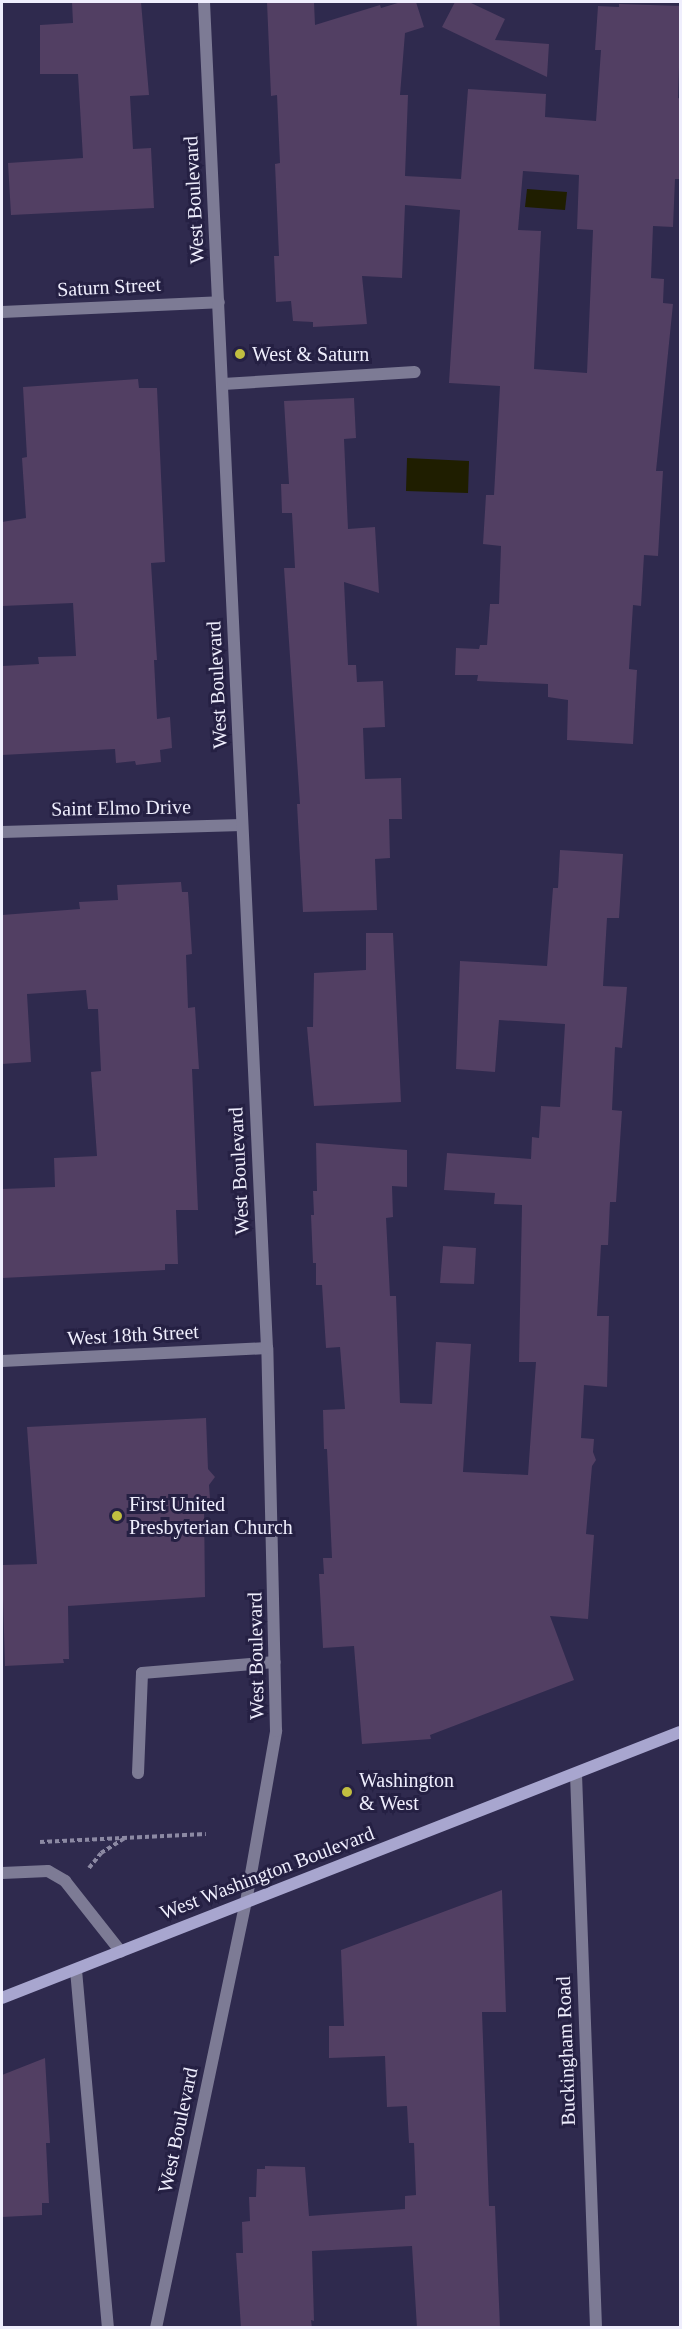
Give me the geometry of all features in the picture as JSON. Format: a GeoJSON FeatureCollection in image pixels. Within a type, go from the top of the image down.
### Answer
{"type":"FeatureCollection","features":[{"type":"Feature","properties":{"kind":"main road","name":"West Washington Boulevard"},"geometry":{"type":"LineString","coordinates":[[2,1998],[681,1732]]}},
{"type":"Feature","properties":{"kind":"street","name":"West Boulevard"},"geometry":{"type":"LineString","coordinates":[[156,2328],[246,1902],[276,1731],[267,1348],[204,2]]}},
{"type":"Feature","properties":{"kind":"street","name":"Saturn Street"},"geometry":{"type":"LineString","coordinates":[[2,312],[219,302]]}},
{"type":"Feature","properties":{"kind":"street"},"geometry":{"type":"LineString","coordinates":[[223,384],[415,372]]}},
{"type":"Feature","properties":{"kind":"street","name":"Saint Elmo Drive"},"geometry":{"type":"LineString","coordinates":[[2,832],[242,825]]}},
{"type":"Feature","properties":{"kind":"street","name":"West 18th Street"},"geometry":{"type":"LineString","coordinates":[[2,1361],[267,1348]]}},
{"type":"Feature","properties":{"kind":"street"},"geometry":{"type":"LineString","coordinates":[[138,1773],[142,1673],[275,1662]]}},
{"type":"Feature","properties":{"kind":"street","name":"Buckingham Road"},"geometry":{"type":"LineString","coordinates":[[576,1774],[596,2328]]}},
{"type":"Feature","properties":{"kind":"street"},"geometry":{"type":"LineString","coordinates":[[2,1873],[48,1871],[65,1881],[121,1952]]}},
{"type":"Feature","properties":{"kind":"street"},"geometry":{"type":"LineString","coordinates":[[76,1970],[108,2328]]}},
{"type":"Feature","properties":{"kind":"path"},"geometry":{"type":"LineString","coordinates":[[40,1842],[206,1834]]}},
{"type":"Feature","properties":{"kind":"path"},"geometry":{"type":"LineString","coordinates":[[89,1868],[100,1853],[128,1837]]}},
{"type":"Feature","properties":{"kind":"shaded area"},"geometry":{"type":"Polygon","coordinates":[[[527,189],[567,192],[565,210],[525,207],[527,189]]]}},
{"type":"Feature","properties":{"kind":"shaded area"},"geometry":{"type":"Polygon","coordinates":[[[407,458],[469,461],[468,493],[406,491],[407,458]]]}},
{"type":"Feature","properties":{"kind":"building"},"geometry":{"type":"Polygon","coordinates":[[[72,2],[141,2],[149,95],[130,96],[133,149],[151,148],[154,208],[11,215],[8,163],[83,158],[78,74],[40,74],[40,25],[73,23],[72,2]]]}},
{"type":"Feature","properties":{"kind":"building"},"geometry":{"type":"Polygon","coordinates":[[[267,2],[314,2],[315,25],[380,5],[381,8],[401,2],[416,2],[424,27],[405,33],[400,95],[408,95],[405,176],[461,179],[468,89],[546,94],[545,117],[596,121],[601,50],[595,50],[598,6],[619,7],[619,4],[681,6],[678,98],[681,99],[681,179],[675,179],[673,227],[653,226],[651,278],[664,279],[663,303],[673,304],[656,471],[663,471],[658,556],[644,555],[641,606],[633,605],[629,669],[637,670],[633,744],[567,740],[568,700],[548,697],[548,684],[477,681],[478,675],[455,675],[456,648],[479,649],[480,645],[487,645],[490,604],[499,604],[501,546],[483,544],[486,495],[494,495],[500,386],[449,383],[460,210],[405,205],[402,278],[362,276],[367,324],[313,327],[313,322],[293,321],[291,301],[276,302],[274,256],[279,256],[275,164],[280,163],[277,95],[271,96],[267,2]],[[523,171],[518,230],[541,231],[534,369],[587,373],[593,230],[577,229],[579,175],[523,171]]]}},
{"type":"Feature","properties":{"kind":"building"},"geometry":{"type":"Polygon","coordinates":[[[455,2],[469,2],[505,19],[495,40],[549,44],[547,77],[442,27],[455,2]]]}},
{"type":"Feature","properties":{"kind":"building"},"geometry":{"type":"Polygon","coordinates":[[[138,379],[139,388],[157,388],[165,562],[151,563],[157,660],[154,660],[157,719],[170,717],[172,748],[160,750],[161,762],[136,765],[135,761],[116,763],[115,749],[2,755],[2,666],[39,664],[38,657],[76,656],[73,603],[2,606],[2,522],[26,518],[22,458],[27,457],[23,387],[138,379]]]}},
{"type":"Feature","properties":{"kind":"building"},"geometry":{"type":"Polygon","coordinates":[[[354,398],[356,438],[344,439],[348,529],[375,527],[379,593],[344,582],[348,665],[356,665],[357,682],[383,681],[385,727],[363,728],[365,779],[401,778],[402,819],[389,819],[390,858],[375,859],[377,910],[303,912],[297,804],[300,804],[284,568],[295,568],[292,513],[282,513],[281,484],[289,484],[284,401],[354,398]]]}},
{"type":"Feature","properties":{"kind":"building"},"geometry":{"type":"Polygon","coordinates":[[[560,850],[623,854],[619,918],[607,918],[603,986],[627,987],[622,1048],[615,1047],[612,1110],[622,1111],[616,1202],[610,1202],[608,1245],[601,1245],[597,1316],[609,1316],[607,1387],[584,1385],[581,1438],[594,1439],[593,1452],[596,1460],[592,1466],[586,1534],[594,1535],[588,1619],[550,1616],[574,1680],[430,1735],[431,1739],[362,1744],[354,1646],[323,1648],[319,1574],[324,1574],[323,1558],[332,1558],[323,1410],[345,1409],[340,1347],[326,1348],[322,1285],[316,1285],[316,1263],[313,1263],[311,1215],[314,1215],[313,1191],[317,1191],[316,1143],[407,1150],[407,1187],[392,1186],[393,1217],[386,1218],[390,1296],[396,1296],[400,1403],[432,1404],[436,1342],[471,1344],[463,1472],[528,1475],[536,1362],[519,1362],[522,1205],[494,1204],[495,1193],[444,1190],[447,1153],[531,1159],[532,1137],[539,1138],[541,1106],[560,1107],[565,1024],[499,1020],[495,1072],[456,1069],[460,961],[547,966],[553,888],[558,888],[560,850]]]}},
{"type":"Feature","properties":{"kind":"building"},"geometry":{"type":"Polygon","coordinates":[[[181,882],[182,892],[188,892],[192,954],[186,955],[188,1008],[195,1007],[199,1069],[192,1069],[198,1210],[176,1210],[178,1264],[165,1264],[165,1270],[2,1278],[2,1189],[55,1187],[54,1158],[97,1156],[91,1072],[101,1071],[98,1009],[88,1009],[86,990],[27,994],[31,1062],[2,1064],[2,915],[80,909],[79,902],[118,900],[117,885],[181,882]]]}},
{"type":"Feature","properties":{"kind":"building"},"geometry":{"type":"Polygon","coordinates":[[[366,933],[393,933],[401,1102],[314,1106],[307,1027],[313,1027],[314,973],[366,970],[366,933]]]}},
{"type":"Feature","properties":{"kind":"building"},"geometry":{"type":"Polygon","coordinates":[[[443,1246],[476,1248],[474,1284],[440,1283],[443,1246]]]}},
{"type":"Feature","properties":{"kind":"building"},"geometry":{"type":"Polygon","coordinates":[[[206,1418],[208,1469],[215,1477],[209,1485],[210,1499],[204,1499],[205,1597],[68,1606],[69,1659],[63,1659],[64,1663],[5,1666],[2,1565],[37,1564],[27,1427],[206,1418]]]}},
{"type":"Feature","properties":{"kind":"building"},"geometry":{"type":"Polygon","coordinates":[[[502,1890],[506,2012],[482,2012],[489,2206],[495,2206],[500,2328],[417,2328],[412,2246],[312,2251],[314,2321],[311,2320],[312,2328],[241,2328],[236,2253],[243,2253],[242,2222],[250,2221],[249,2197],[256,2197],[257,2169],[265,2169],[265,2166],[305,2167],[309,2216],[405,2209],[405,2196],[416,2195],[414,2143],[409,2143],[407,2106],[387,2107],[385,2056],[329,2058],[329,2026],[344,2026],[341,1950],[502,1890]]]}},
{"type":"Feature","properties":{"kind":"building"},"geometry":{"type":"Polygon","coordinates":[[[45,2058],[50,2143],[46,2143],[49,2203],[42,2203],[42,2215],[2,2217],[2,2075],[45,2058]]]}},
{"type":"Feature","properties":{"kind":"place","name":"West & Saturn"},"geometry":{"type":"Point","coordinates":[240,354]}},
{"type":"Feature","properties":{"kind":"place","name":"First United Presbyterian Church"},"geometry":{"type":"Point","coordinates":[117,1516]}},
{"type":"Feature","properties":{"kind":"place","name":"Washington & West"},"geometry":{"type":"Point","coordinates":[347,1792]}}]}
